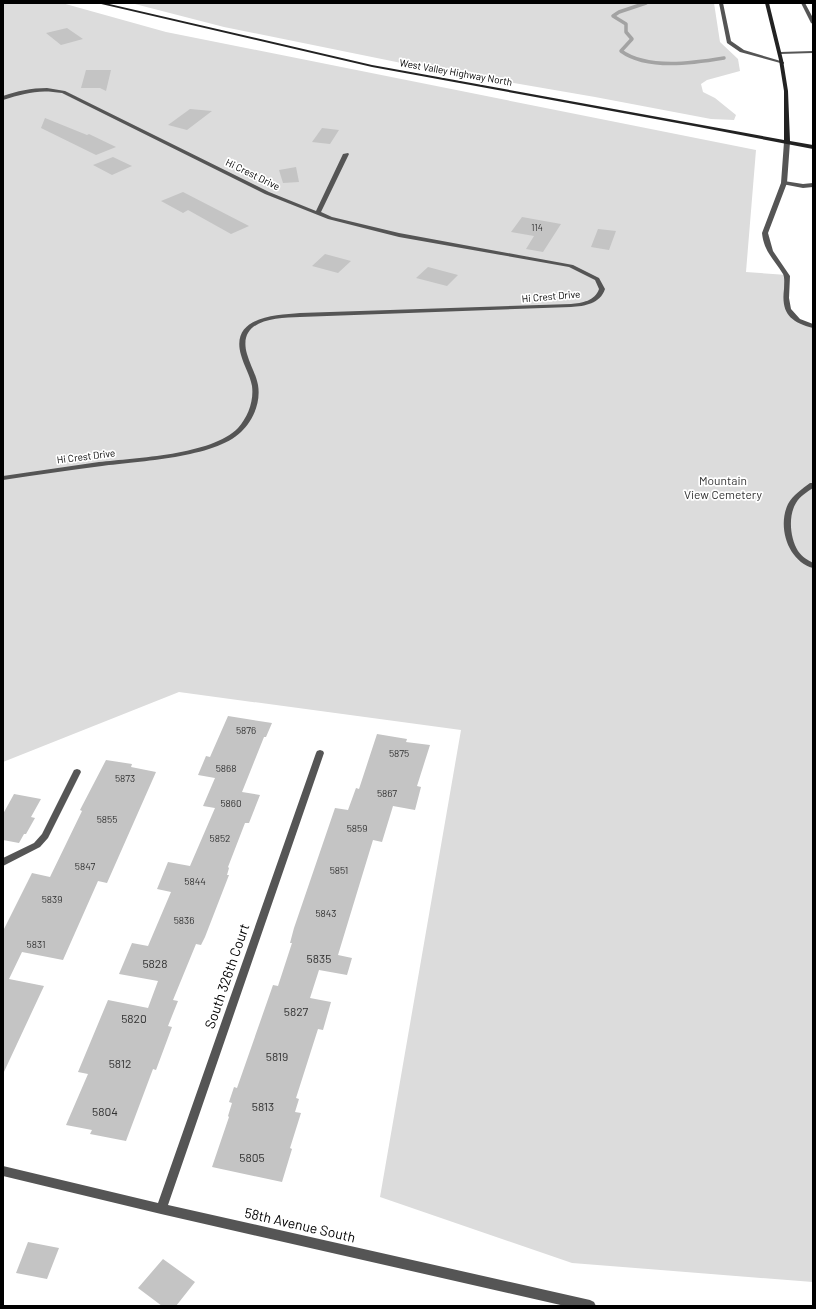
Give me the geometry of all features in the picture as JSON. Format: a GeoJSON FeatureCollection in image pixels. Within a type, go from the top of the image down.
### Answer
{"type":"FeatureCollection","features":[{"type":"Feature","properties":{"kind":"main road","name":"West Valley Highway North"},"geometry":{"type":"LineString","coordinates":[[99,3],[372,66],[813,147]]}},
{"type":"Feature","properties":{"kind":"main road"},"geometry":{"type":"LineString","coordinates":[[767,3],[782,63],[786,91],[787,142]]}},
{"type":"Feature","properties":{"kind":"street"},"geometry":{"type":"LineString","coordinates":[[721,3],[729,42],[742,51],[782,63]]}},
{"type":"Feature","properties":{"kind":"street"},"geometry":{"type":"LineString","coordinates":[[803,3],[813,22]]}},
{"type":"Feature","properties":{"kind":"street"},"geometry":{"type":"LineString","coordinates":[[780,53],[813,52]]}},
{"type":"Feature","properties":{"kind":"street","name":"Hi Crest Drive"},"geometry":{"type":"LineString","coordinates":[[3,98],[29,90],[41,89],[63,92],[267,192],[318,213],[399,235],[571,266],[597,279],[601,285],[602,292],[592,301],[566,306],[300,315],[264,320],[249,327],[245,331],[242,339],[245,359],[255,385],[255,395],[250,414],[236,434],[225,440],[178,454],[3,478]]}},
{"type":"Feature","properties":{"kind":"street"},"geometry":{"type":"LineString","coordinates":[[787,142],[784,183],[765,233],[765,240],[775,260],[787,275],[786,300],[789,314],[797,321],[813,326]]}},
{"type":"Feature","properties":{"kind":"street"},"geometry":{"type":"LineString","coordinates":[[318,213],[346,154]]}},
{"type":"Feature","properties":{"kind":"street"},"geometry":{"type":"LineString","coordinates":[[784,183],[811,186]]}},
{"type":"Feature","properties":{"kind":"street"},"geometry":{"type":"LineString","coordinates":[[813,485],[798,496],[792,505],[788,531],[794,550],[804,560],[813,566]]}},
{"type":"Feature","properties":{"kind":"street","name":"South 326th Court"},"geometry":{"type":"LineString","coordinates":[[161,1209],[320,753]]}},
{"type":"Feature","properties":{"kind":"street"},"geometry":{"type":"LineString","coordinates":[[3,862],[36,845],[45,836],[77,772]]}},
{"type":"Feature","properties":{"kind":"street","name":"58th Avenue South"},"geometry":{"type":"LineString","coordinates":[[3,1171],[161,1209],[590,1306]]}},
{"type":"Feature","properties":{"kind":"green space","name":"Mountain View Cemetery"},"geometry":{"type":"Polygon","coordinates":[[[3,3],[62,3],[166,32],[756,150],[746,272],[787,275],[789,314],[813,326],[813,1282],[572,1263],[380,1197],[461,730],[179,692],[3,762],[3,3]]]}},
{"type":"Feature","properties":{"kind":"green space"},"geometry":{"type":"Polygon","coordinates":[[[131,3],[714,3],[720,42],[738,59],[740,71],[707,80],[701,84],[703,92],[715,98],[736,115],[734,120],[711,119],[421,67],[224,27],[131,3]]]}},
{"type":"Feature","properties":{"kind":"building"},"geometry":{"type":"Polygon","coordinates":[[[67,28],[83,39],[61,45],[46,33],[67,28]]]}},
{"type":"Feature","properties":{"kind":"building"},"geometry":{"type":"Polygon","coordinates":[[[86,70],[111,70],[106,91],[100,88],[81,88],[86,70]]]}},
{"type":"Feature","properties":{"kind":"building"},"geometry":{"type":"Polygon","coordinates":[[[190,109],[212,111],[187,130],[168,125],[190,109]]]}},
{"type":"Feature","properties":{"kind":"building"},"geometry":{"type":"Polygon","coordinates":[[[45,118],[87,135],[89,134],[116,147],[96,155],[41,128],[45,118]]]}},
{"type":"Feature","properties":{"kind":"building"},"geometry":{"type":"Polygon","coordinates":[[[322,128],[339,130],[330,144],[312,142],[322,128]]]}},
{"type":"Feature","properties":{"kind":"building"},"geometry":{"type":"Polygon","coordinates":[[[113,157],[132,166],[112,175],[93,165],[113,157]]]}},
{"type":"Feature","properties":{"kind":"building"},"geometry":{"type":"Polygon","coordinates":[[[296,167],[299,182],[283,183],[279,170],[296,167]]]}},
{"type":"Feature","properties":{"kind":"building"},"geometry":{"type":"Polygon","coordinates":[[[183,192],[249,226],[231,234],[188,210],[183,213],[161,201],[183,192]]]}},
{"type":"Feature","properties":{"kind":"building"},"geometry":{"type":"Polygon","coordinates":[[[522,217],[561,224],[543,252],[526,249],[534,236],[511,232],[522,217]]]}},
{"type":"Feature","properties":{"kind":"building"},"geometry":{"type":"Polygon","coordinates":[[[598,229],[616,231],[609,250],[591,247],[598,229]]]}},
{"type":"Feature","properties":{"kind":"building"},"geometry":{"type":"Polygon","coordinates":[[[325,254],[351,261],[338,273],[312,266],[325,254]]]}},
{"type":"Feature","properties":{"kind":"building"},"geometry":{"type":"Polygon","coordinates":[[[428,267],[458,275],[447,286],[416,278],[428,267]]]}},
{"type":"Feature","properties":{"kind":"building"},"geometry":{"type":"Polygon","coordinates":[[[228,716],[272,723],[266,737],[264,737],[242,792],[260,795],[249,823],[245,823],[228,867],[227,875],[229,875],[205,937],[201,945],[196,944],[173,1000],[178,1001],[168,1026],[172,1027],[156,1070],[153,1069],[126,1141],[90,1134],[92,1130],[66,1125],[88,1074],[78,1072],[108,1000],[148,1008],[158,981],[119,974],[132,943],[148,946],[171,892],[157,889],[168,862],[190,866],[215,808],[203,806],[215,778],[198,775],[206,756],[210,757],[228,716]]]}},
{"type":"Feature","properties":{"kind":"building"},"geometry":{"type":"Polygon","coordinates":[[[377,734],[407,739],[406,742],[430,745],[417,786],[421,787],[415,810],[393,806],[382,842],[373,840],[338,955],[352,958],[347,975],[319,970],[310,998],[331,1002],[323,1030],[318,1029],[296,1098],[299,1099],[295,1112],[301,1113],[290,1148],[292,1149],[282,1182],[212,1167],[229,1117],[232,1103],[229,1102],[234,1087],[237,1088],[273,985],[278,986],[292,943],[290,943],[294,928],[335,808],[348,810],[356,788],[359,789],[377,734]]]}},
{"type":"Feature","properties":{"kind":"building"},"geometry":{"type":"Polygon","coordinates":[[[106,760],[132,764],[131,767],[156,772],[107,883],[98,881],[63,960],[22,952],[9,979],[44,986],[3,1074],[3,931],[32,873],[50,877],[82,811],[80,810],[106,760]]]}},
{"type":"Feature","properties":{"kind":"building"},"geometry":{"type":"Polygon","coordinates":[[[14,794],[41,799],[31,817],[35,818],[19,843],[3,840],[3,814],[14,794]]]}},
{"type":"Feature","properties":{"kind":"building"},"geometry":{"type":"Polygon","coordinates":[[[28,1242],[59,1248],[47,1279],[16,1273],[28,1242]]]}},
{"type":"Feature","properties":{"kind":"building"},"geometry":{"type":"Polygon","coordinates":[[[163,1259],[195,1282],[176,1306],[162,1306],[138,1288],[163,1259]]]}},
{"type":"Feature","properties":{"kind":"waterway"},"geometry":{"type":"LineString","coordinates":[[646,3],[619,12],[613,16],[626,24],[626,32],[632,39],[621,51],[644,61],[671,64],[724,58]]}}]}
